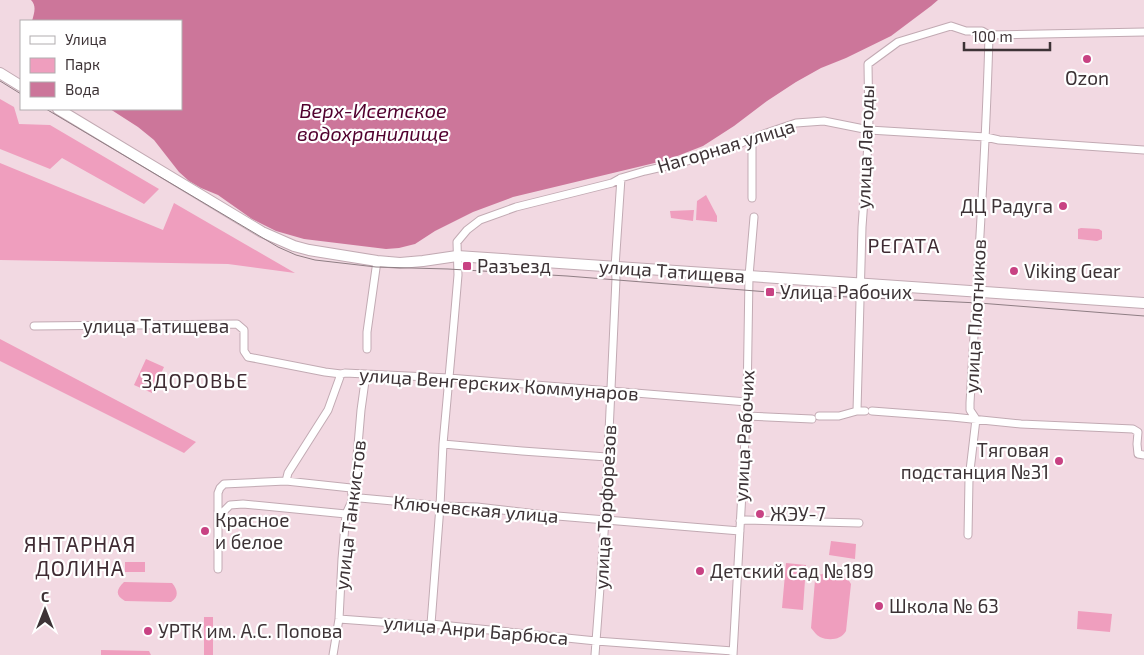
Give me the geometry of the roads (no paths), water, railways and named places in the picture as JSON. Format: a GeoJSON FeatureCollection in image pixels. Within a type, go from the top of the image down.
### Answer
{"type":"FeatureCollection","features":[{"type":"Feature","properties":{"kind":"street","name":"улица Лагоды"},"geometry":{"type":"LineString","coordinates":[[856,411],[860,284],[870,130],[868,64],[898,42],[951,26],[966,31],[982,31],[989,35]]}},
{"type":"Feature","properties":{"kind":"street"},"geometry":{"type":"LineString","coordinates":[[989,35],[1144,32]]}},
{"type":"Feature","properties":{"kind":"street","name":"улица Плотников"},"geometry":{"type":"LineString","coordinates":[[968,535],[969,479],[976,419],[970,410],[986,137],[989,35]]}},
{"type":"Feature","properties":{"kind":"street"},"geometry":{"type":"LineString","coordinates":[[0,73],[20,85]]}},
{"type":"Feature","properties":{"kind":"street","name":"улица Татищева"},"geometry":{"type":"LineString","coordinates":[[60,110],[262,232],[294,246],[310,250],[377,261],[408,262],[457,256],[1144,303]]}},
{"type":"Feature","properties":{"kind":"street","name":"Нагорная улица"},"geometry":{"type":"LineString","coordinates":[[431,624],[448,378],[458,275],[457,242],[467,230],[480,220],[516,207],[612,183],[621,178],[645,171],[684,162],[735,146],[796,123],[824,121],[870,130],[1144,150]]}},
{"type":"Feature","properties":{"kind":"street"},"geometry":{"type":"LineString","coordinates":[[752,138],[752,198]]}},
{"type":"Feature","properties":{"kind":"street","name":"улица Торфорезов"},"geometry":{"type":"LineString","coordinates":[[595,655],[605,520],[616,280],[615,267],[621,178]]}},
{"type":"Feature","properties":{"kind":"street","name":"улица Рабочих"},"geometry":{"type":"LineString","coordinates":[[733,653],[747,402],[749,276],[754,217]]}},
{"type":"Feature","properties":{"kind":"street"},"geometry":{"type":"LineString","coordinates":[[367,350],[367,332],[377,261]]}},
{"type":"Feature","properties":{"kind":"street","name":"улица Татищева"},"geometry":{"type":"LineString","coordinates":[[34,326],[237,324],[244,330],[244,350],[248,357],[342,374]]}},
{"type":"Feature","properties":{"kind":"street","name":"улица Венгерских Коммунаров"},"geometry":{"type":"LineString","coordinates":[[286,481],[288,473],[328,410],[342,374],[345,373],[448,378],[747,402]]}},
{"type":"Feature","properties":{"kind":"street","name":"улица Танкистов"},"geometry":{"type":"LineString","coordinates":[[333,655],[339,619],[346,514],[354,492],[366,374]]}},
{"type":"Feature","properties":{"kind":"street"},"geometry":{"type":"LineString","coordinates":[[820,416],[839,416],[856,411],[868,411],[1021,424],[1133,429],[1138,432],[1138,454],[1144,454]]}},
{"type":"Feature","properties":{"kind":"street"},"geometry":{"type":"LineString","coordinates":[[746,416],[812,419]]}},
{"type":"Feature","properties":{"kind":"street"},"geometry":{"type":"LineString","coordinates":[[443,444],[608,457]]}},
{"type":"Feature","properties":{"kind":"street","name":"Ключевская улица"},"geometry":{"type":"LineString","coordinates":[[218,513],[218,493],[224,484],[286,481],[351,488],[352,495],[360,498],[740,531]]}},
{"type":"Feature","properties":{"kind":"street"},"geometry":{"type":"LineString","coordinates":[[218,569],[218,513],[222,513],[230,505],[244,504],[346,514]]}},
{"type":"Feature","properties":{"kind":"street"},"geometry":{"type":"LineString","coordinates":[[740,521],[859,523]]}},
{"type":"Feature","properties":{"kind":"street","name":"улица Анри Барбюса"},"geometry":{"type":"LineString","coordinates":[[339,619],[421,625],[431,624],[733,653]]}},
{"type":"Feature","properties":{"kind":"water","name":"Верх-Исетское водохранилище"},"geometry":{"type":"Polygon","coordinates":[[[31,0],[938,0],[891,36],[821,68],[796,82],[703,146],[667,160],[513,197],[473,212],[435,231],[415,244],[386,249],[304,239],[276,231],[252,219],[218,195],[189,181],[179,172],[154,140],[112,110],[182,110],[182,20],[32,20],[33,2],[31,0]]]}},
{"type":"Feature","properties":{"kind":"tram line"},"geometry":{"type":"LineString","coordinates":[[0,81],[20,93]]}},
{"type":"Feature","properties":{"kind":"tram line"},"geometry":{"type":"LineString","coordinates":[[48,110],[278,247],[296,255],[315,260],[376,267],[567,276],[806,295],[979,303],[1144,316]]}},
{"type":"Feature","properties":{"kind":"place","name":"Ozon"},"geometry":{"type":"Point","coordinates":[1087,59]}},
{"type":"Feature","properties":{"kind":"place","name":"ДЦ Радуга"},"geometry":{"type":"Point","coordinates":[1063,206]}},
{"type":"Feature","properties":{"kind":"place","name":"Разъезд"},"geometry":{"type":"Point","coordinates":[467,266]}},
{"type":"Feature","properties":{"kind":"place","name":"Viking Gear"},"geometry":{"type":"Point","coordinates":[1014,271]}},
{"type":"Feature","properties":{"kind":"place","name":"Улица Рабочих"},"geometry":{"type":"Point","coordinates":[770,292]}},
{"type":"Feature","properties":{"kind":"place","name":"Тяговая подстанция №31"},"geometry":{"type":"Point","coordinates":[1059,461]}},
{"type":"Feature","properties":{"kind":"place","name":"ЖЭУ-7"},"geometry":{"type":"Point","coordinates":[760,514]}},
{"type":"Feature","properties":{"kind":"place","name":"Красное и белое"},"geometry":{"type":"Point","coordinates":[205,531]}},
{"type":"Feature","properties":{"kind":"place","name":"Детский сад №189"},"geometry":{"type":"Point","coordinates":[700,571]}},
{"type":"Feature","properties":{"kind":"place","name":"Школа № 63"},"geometry":{"type":"Point","coordinates":[879,606]}},
{"type":"Feature","properties":{"kind":"place","name":"УРТК им. А.С. Попова"},"geometry":{"type":"Point","coordinates":[148,631]}},
{"type":"Feature","properties":{"kind":"district","name":"РЕГАТА"},"geometry":{"type":"Point","coordinates":[904,246]}},
{"type":"Feature","properties":{"kind":"district","name":"ЗДОРОВЬЕ"},"geometry":{"type":"Point","coordinates":[195,381]}},
{"type":"Feature","properties":{"kind":"district","name":"ЯНТАРНАЯ ДОЛИНА"},"geometry":{"type":"Point","coordinates":[80,557]}}]}
